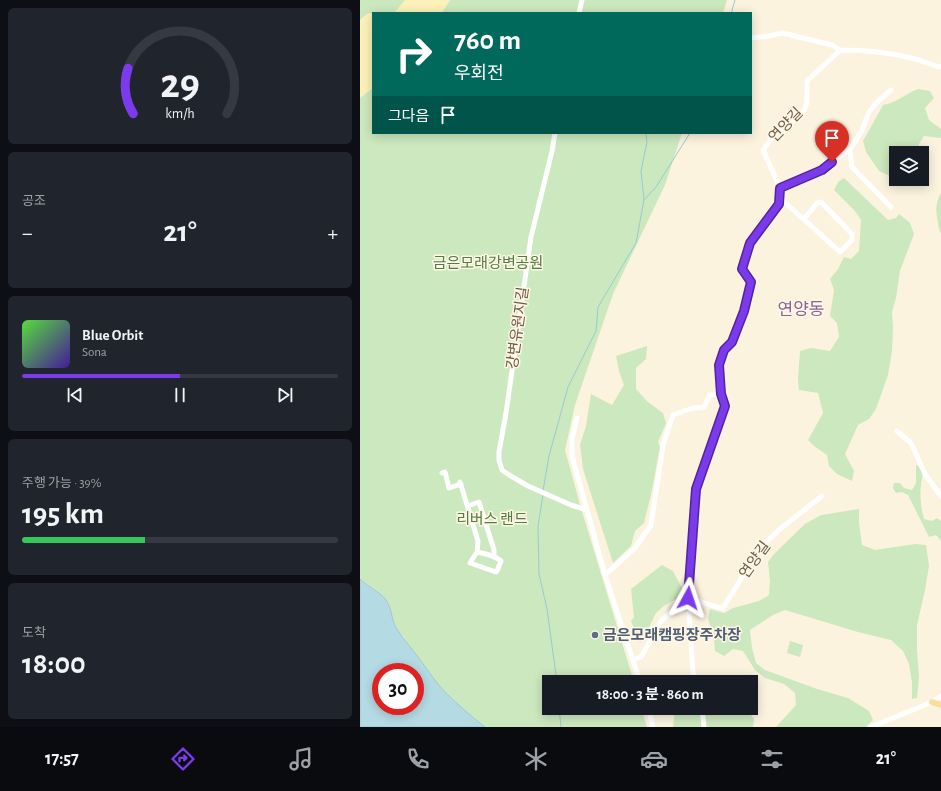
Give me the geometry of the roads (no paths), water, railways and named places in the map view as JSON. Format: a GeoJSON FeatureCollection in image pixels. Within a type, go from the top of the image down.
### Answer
{"type":"FeatureCollection","features":[{"type":"Feature","properties":{"kind":"main road"},"geometry":{"type":"LineString","coordinates":[[932,702],[941,705]]}},
{"type":"Feature","properties":{"kind":"street"},"geometry":{"type":"LineString","coordinates":[[579,12],[582,0]]}},
{"type":"Feature","properties":{"kind":"street"},"geometry":{"type":"LineString","coordinates":[[752,38],[782,33],[832,45],[840,50],[874,51],[910,58],[941,67]]}},
{"type":"Feature","properties":{"kind":"street","name":"연양길"},"geometry":{"type":"LineString","coordinates":[[780,188],[763,150],[775,134],[804,111],[807,102],[807,81],[840,50]]}},
{"type":"Feature","properties":{"kind":"street"},"geometry":{"type":"LineString","coordinates":[[694,675],[688,598],[696,489],[725,406],[721,394],[719,365],[724,350],[732,342],[744,311],[751,282],[742,269],[750,243],[779,204],[780,188],[822,170],[842,154],[850,150],[862,130],[869,112],[877,102],[891,90]]}},
{"type":"Feature","properties":{"kind":"street","name":"강변유원지길"},"geometry":{"type":"LineString","coordinates":[[555,134],[531,237],[499,460],[502,470],[528,486],[587,510]]}},
{"type":"Feature","properties":{"kind":"street"},"geometry":{"type":"LineString","coordinates":[[850,150],[852,166],[891,207]]}},
{"type":"Feature","properties":{"kind":"street"},"geometry":{"type":"LineString","coordinates":[[779,197],[840,252],[852,240],[852,234],[821,202],[817,203],[804,219]]}},
{"type":"Feature","properties":{"kind":"street"},"geometry":{"type":"LineString","coordinates":[[605,574],[635,548],[651,525],[664,445],[673,415],[692,408],[704,407],[710,395],[721,394]]}},
{"type":"Feature","properties":{"kind":"street"},"geometry":{"type":"LineString","coordinates":[[577,418],[572,439],[572,456],[605,574],[638,675]]}},
{"type":"Feature","properties":{"kind":"street"},"geometry":{"type":"LineString","coordinates":[[897,431],[910,442],[925,474],[941,496]]}},
{"type":"Feature","properties":{"kind":"street"},"geometry":{"type":"LineString","coordinates":[[442,473],[444,472],[449,488],[461,483],[478,541],[477,552],[470,563],[496,572],[498,571],[501,562],[494,556],[477,552]]}},
{"type":"Feature","properties":{"kind":"street","name":"연양길"},"geometry":{"type":"LineString","coordinates":[[688,598],[723,608],[760,548],[780,529],[822,496]]}},
{"type":"Feature","properties":{"kind":"street"},"geometry":{"type":"LineString","coordinates":[[468,506],[479,502],[494,550],[494,556]]}},
{"type":"Feature","properties":{"kind":"street"},"geometry":{"type":"LineString","coordinates":[[633,660],[641,657],[662,620],[688,598]]}},
{"type":"Feature","properties":{"kind":"street"},"geometry":{"type":"LineString","coordinates":[[871,727],[932,702],[941,696]]}},
{"type":"Feature","properties":{"kind":"street"},"geometry":{"type":"LineString","coordinates":[[932,702],[941,702]]}},
{"type":"Feature","properties":{"kind":"street"},"geometry":{"type":"LineString","coordinates":[[650,715],[653,727]]}},
{"type":"Feature","properties":{"kind":"street"},"geometry":{"type":"LineString","coordinates":[[703,715],[704,727]]}},
{"type":"Feature","properties":{"kind":"water"},"geometry":{"type":"Polygon","coordinates":[[[360,579],[386,600],[397,629],[422,663],[372,663],[372,715],[424,715],[424,665],[446,693],[485,727],[360,727],[360,579]]]}},
{"type":"Feature","properties":{"kind":"waterway"},"geometry":{"type":"LineString","coordinates":[[732,12],[735,0]]}},
{"type":"Feature","properties":{"kind":"waterway"},"geometry":{"type":"LineString","coordinates":[[543,491],[549,456],[568,387],[596,331],[598,307],[636,243],[644,200],[641,171],[647,142],[646,134]]}},
{"type":"Feature","properties":{"kind":"waterway"},"geometry":{"type":"LineString","coordinates":[[644,200],[656,187],[689,134]]}},
{"type":"Feature","properties":{"kind":"waterway"},"geometry":{"type":"LineString","coordinates":[[543,495],[538,526],[539,574],[547,609],[556,675]]}},
{"type":"Feature","properties":{"kind":"waterway"},"geometry":{"type":"LineString","coordinates":[[560,715],[561,727]]}},
{"type":"Feature","properties":{"kind":"place","name":"금은모래캠핑장주차장"},"geometry":{"type":"Point","coordinates":[595,635]}},
{"type":"Feature","properties":{"kind":"district","name":"연양동"},"geometry":{"type":"Point","coordinates":[801,309]}},
{"type":"Feature","properties":{"kind":"park label","name":"금은모래강변공원"},"geometry":{"type":"Point","coordinates":[488,263]}},
{"type":"Feature","properties":{"kind":"park label","name":"리버스 랜드"},"geometry":{"type":"Point","coordinates":[492,519]}}]}
